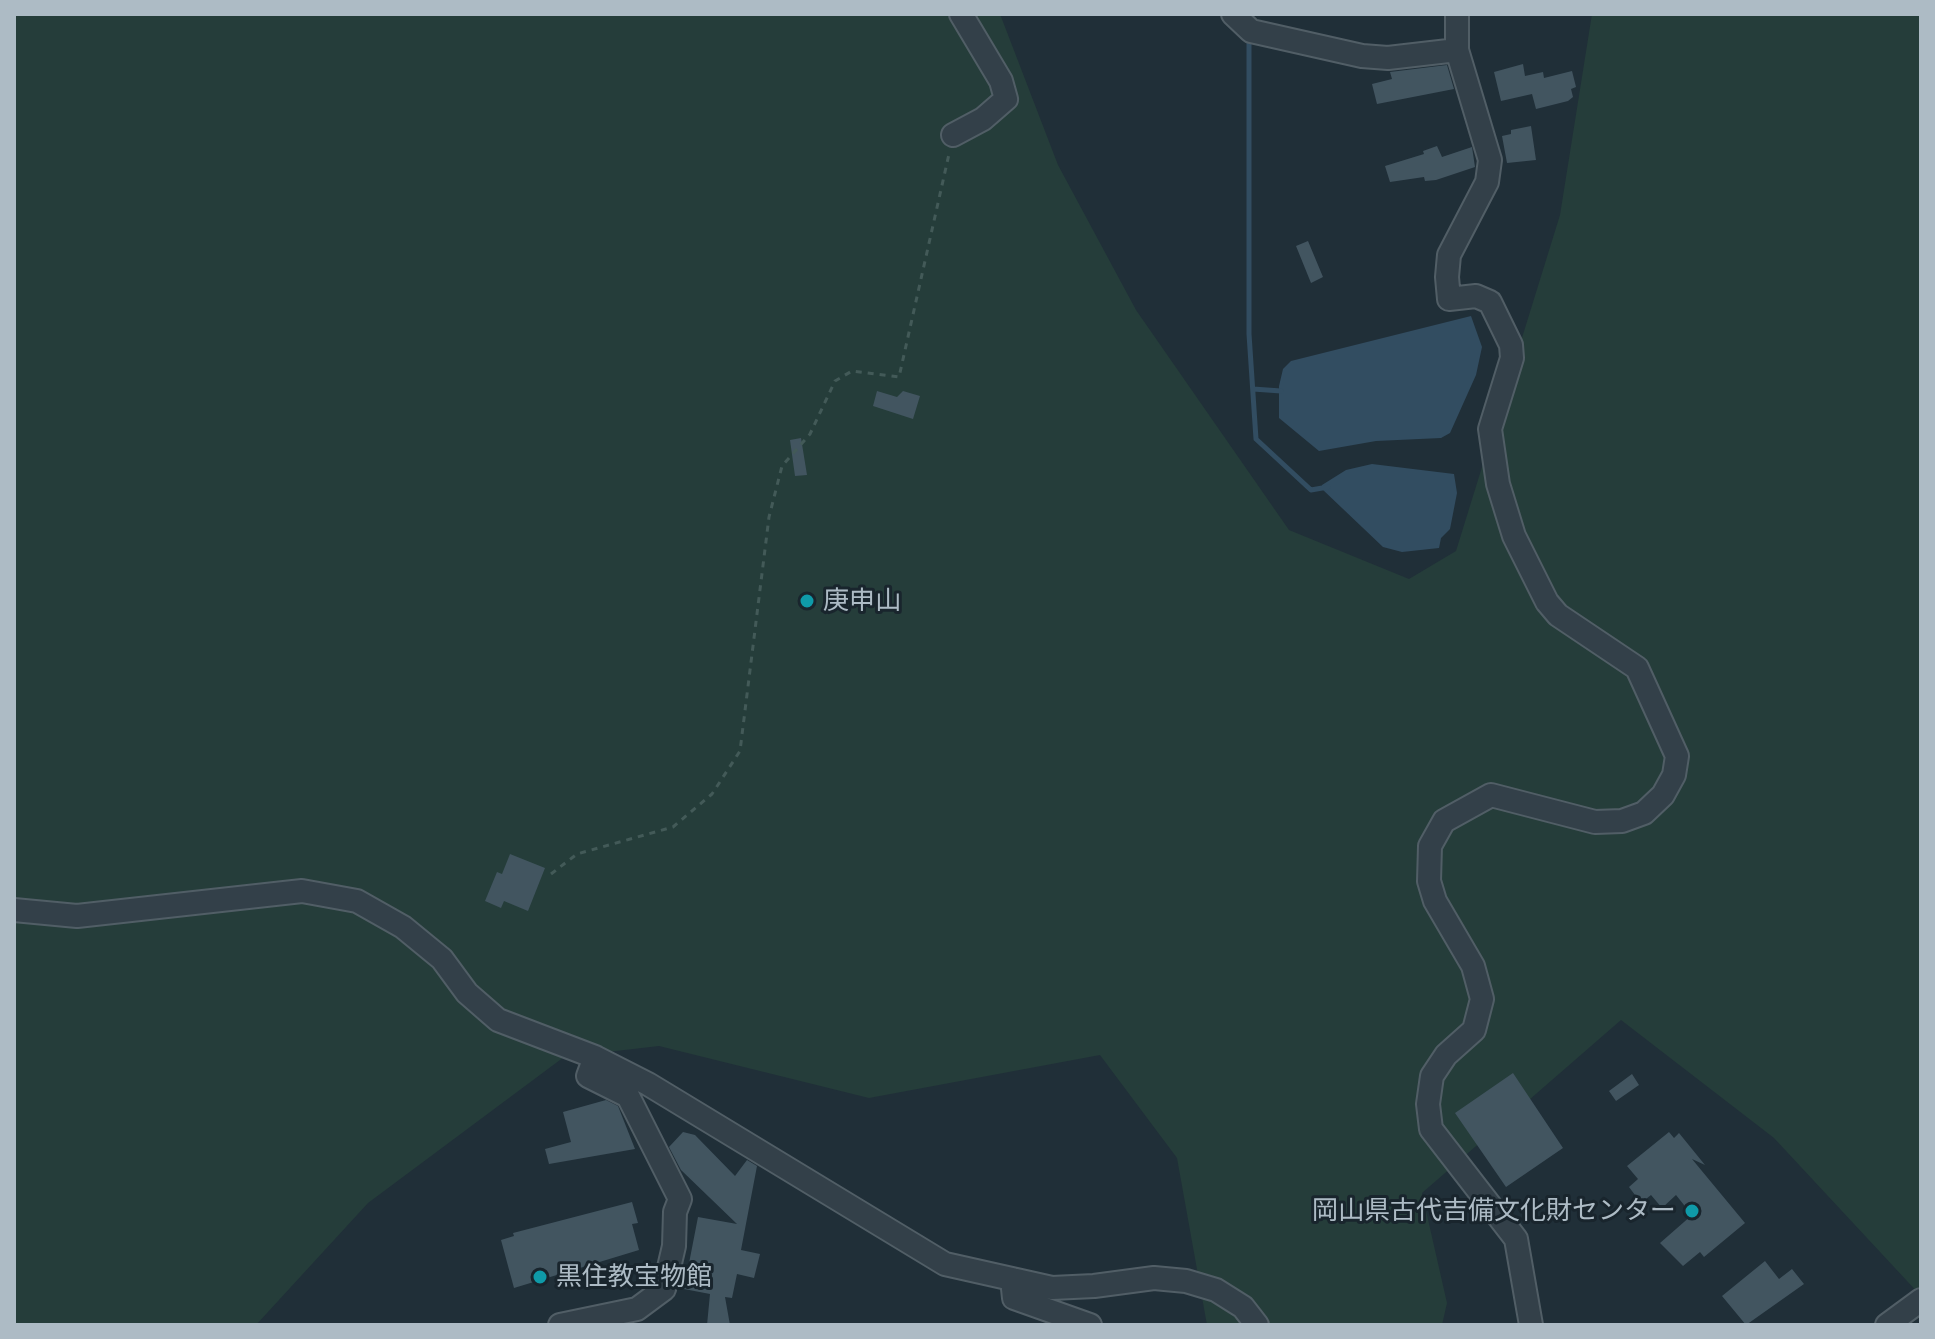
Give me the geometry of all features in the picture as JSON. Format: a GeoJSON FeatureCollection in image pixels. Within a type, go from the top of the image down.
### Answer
{"type":"FeatureCollection","features":[{"type":"Feature","properties":{"kind":"street"},"geometry":{"type":"LineString","coordinates":[[953,135],[983,119],[1006,99],[1001,81],[961,14]]}},
{"type":"Feature","properties":{"kind":"street"},"geometry":{"type":"LineString","coordinates":[[1457,14],[1457,50],[1490,160],[1487,182],[1449,255],[1449,299],[1476,296],[1490,302],[1511,345],[1512,358],[1490,429],[1498,484],[1510,523],[1538,586],[1558,615],[1637,668],[1677,756],[1674,775],[1663,795],[1644,813],[1622,821],[1595,822],[1491,795],[1444,821],[1430,846],[1429,881],[1435,901],[1473,966],[1482,999],[1481,1015],[1474,1030],[1446,1055],[1432,1076],[1428,1104],[1431,1129],[1516,1239],[1531,1325]]}},
{"type":"Feature","properties":{"kind":"street"},"geometry":{"type":"LineString","coordinates":[[1242,24],[1362,56],[1388,58],[1457,50]]}},
{"type":"Feature","properties":{"kind":"street"},"geometry":{"type":"LineString","coordinates":[[14,910],[77,916],[302,891],[357,901],[403,927],[442,959],[467,993],[498,1020],[595,1057],[728,1130],[909,1245],[945,1264],[1052,1288],[1154,1278],[1186,1281],[1216,1290],[1243,1307],[1257,1325]]}},
{"type":"Feature","properties":{"kind":"street"},"geometry":{"type":"LineString","coordinates":[[560,1325],[637,1309],[652,1301],[664,1289],[674,1246],[675,1212],[680,1199],[628,1096],[588,1076],[595,1057]]}},
{"type":"Feature","properties":{"kind":"street"},"geometry":{"type":"LineString","coordinates":[[1012,1279],[1014,1298],[1090,1325]]}},
{"type":"Feature","properties":{"kind":"street"},"geometry":{"type":"LineString","coordinates":[[1887,1325],[1921,1300]]}},
{"type":"Feature","properties":{"kind":"path"},"geometry":{"type":"LineString","coordinates":[[551,874],[577,854],[673,827],[712,794],[740,751],[769,517],[782,466],[810,434],[835,381],[852,371],[899,377],[953,135]]}},
{"type":"Feature","properties":{"kind":"green space"},"geometry":{"type":"Polygon","coordinates":[[[14,14],[1000,14],[1058,165],[1136,310],[1289,530],[1409,579],[1456,551],[1560,215],[1592,14],[1921,14],[1921,1296],[1774,1138],[1621,1020],[1422,1193],[1447,1303],[1442,1325],[1207,1325],[1177,1158],[1100,1055],[869,1098],[659,1046],[564,1057],[368,1203],[256,1325],[14,1325],[14,14]]]}},
{"type":"Feature","properties":{"kind":"water"},"geometry":{"type":"Polygon","coordinates":[[[1471,316],[1482,347],[1476,375],[1450,433],[1441,438],[1376,441],[1319,451],[1279,418],[1279,386],[1283,369],[1291,361],[1471,316]]]}},
{"type":"Feature","properties":{"kind":"water"},"geometry":{"type":"Polygon","coordinates":[[[1372,464],[1454,474],[1457,493],[1450,529],[1441,538],[1439,548],[1402,552],[1383,547],[1322,489],[1322,485],[1346,470],[1372,464]]]}},
{"type":"Feature","properties":{"kind":"building"},"geometry":{"type":"Polygon","coordinates":[[[1523,64],[1525,76],[1543,72],[1544,78],[1572,71],[1576,87],[1571,89],[1573,97],[1536,109],[1532,94],[1501,101],[1494,72],[1523,64]]]}},
{"type":"Feature","properties":{"kind":"building"},"geometry":{"type":"Polygon","coordinates":[[[1447,65],[1454,89],[1377,104],[1372,84],[1392,79],[1390,72],[1447,65]]]}},
{"type":"Feature","properties":{"kind":"building"},"geometry":{"type":"Polygon","coordinates":[[[1531,126],[1536,160],[1507,163],[1502,136],[1511,134],[1511,130],[1531,126]]]}},
{"type":"Feature","properties":{"kind":"building"},"geometry":{"type":"Polygon","coordinates":[[[1437,146],[1442,157],[1472,147],[1475,167],[1436,180],[1425,181],[1424,177],[1390,182],[1385,166],[1424,154],[1423,151],[1437,146]]]}},
{"type":"Feature","properties":{"kind":"building"},"geometry":{"type":"Polygon","coordinates":[[[1308,241],[1323,277],[1311,283],[1296,246],[1308,241]]]}},
{"type":"Feature","properties":{"kind":"building"},"geometry":{"type":"Polygon","coordinates":[[[877,391],[897,397],[903,391],[920,396],[913,419],[873,406],[877,391]]]}},
{"type":"Feature","properties":{"kind":"building"},"geometry":{"type":"Polygon","coordinates":[[[801,438],[807,475],[795,476],[790,440],[801,438]]]}},
{"type":"Feature","properties":{"kind":"building"},"geometry":{"type":"Polygon","coordinates":[[[510,854],[545,868],[528,911],[504,901],[501,908],[485,901],[497,872],[502,874],[510,854]]]}},
{"type":"Feature","properties":{"kind":"building"},"geometry":{"type":"Polygon","coordinates":[[[1513,1073],[1563,1148],[1506,1187],[1455,1113],[1513,1073]]]}},
{"type":"Feature","properties":{"kind":"building"},"geometry":{"type":"Polygon","coordinates":[[[1632,1074],[1639,1085],[1616,1101],[1609,1091],[1632,1074]]]}},
{"type":"Feature","properties":{"kind":"building"},"geometry":{"type":"Polygon","coordinates":[[[606,1100],[618,1106],[635,1149],[549,1164],[545,1149],[571,1142],[563,1112],[606,1100]]]}},
{"type":"Feature","properties":{"kind":"building"},"geometry":{"type":"Polygon","coordinates":[[[683,1132],[695,1135],[735,1176],[747,1160],[757,1166],[741,1250],[760,1254],[754,1278],[737,1274],[732,1298],[725,1297],[730,1325],[707,1325],[710,1294],[684,1289],[698,1217],[737,1224],[681,1170],[669,1147],[683,1132]]]}},
{"type":"Feature","properties":{"kind":"building"},"geometry":{"type":"Polygon","coordinates":[[[1669,1132],[1674,1138],[1679,1133],[1705,1165],[1692,1159],[1745,1223],[1704,1257],[1700,1252],[1683,1266],[1660,1243],[1692,1215],[1676,1195],[1662,1208],[1651,1195],[1641,1203],[1629,1187],[1638,1179],[1627,1166],[1669,1132]]]}},
{"type":"Feature","properties":{"kind":"building"},"geometry":{"type":"Polygon","coordinates":[[[632,1202],[638,1223],[632,1224],[639,1250],[514,1288],[501,1240],[514,1236],[513,1233],[632,1202]]]}},
{"type":"Feature","properties":{"kind":"building"},"geometry":{"type":"Polygon","coordinates":[[[1765,1261],[1779,1279],[1792,1269],[1804,1284],[1746,1325],[1722,1296],[1765,1261]]]}},
{"type":"Feature","properties":{"kind":"waterway"},"geometry":{"type":"LineString","coordinates":[[1249,37],[1249,334],[1256,439],[1311,490],[1328,487]]}},
{"type":"Feature","properties":{"kind":"waterway"},"geometry":{"type":"LineString","coordinates":[[1253,389],[1281,391]]}},
{"type":"Feature","properties":{"kind":"place","name":"庚申山"},"geometry":{"type":"Point","coordinates":[807,601]}},
{"type":"Feature","properties":{"kind":"place","name":"岡山県古代吉備文化財センター"},"geometry":{"type":"Point","coordinates":[1692,1211]}},
{"type":"Feature","properties":{"kind":"place","name":"黒住教宝物館"},"geometry":{"type":"Point","coordinates":[540,1277]}}]}
